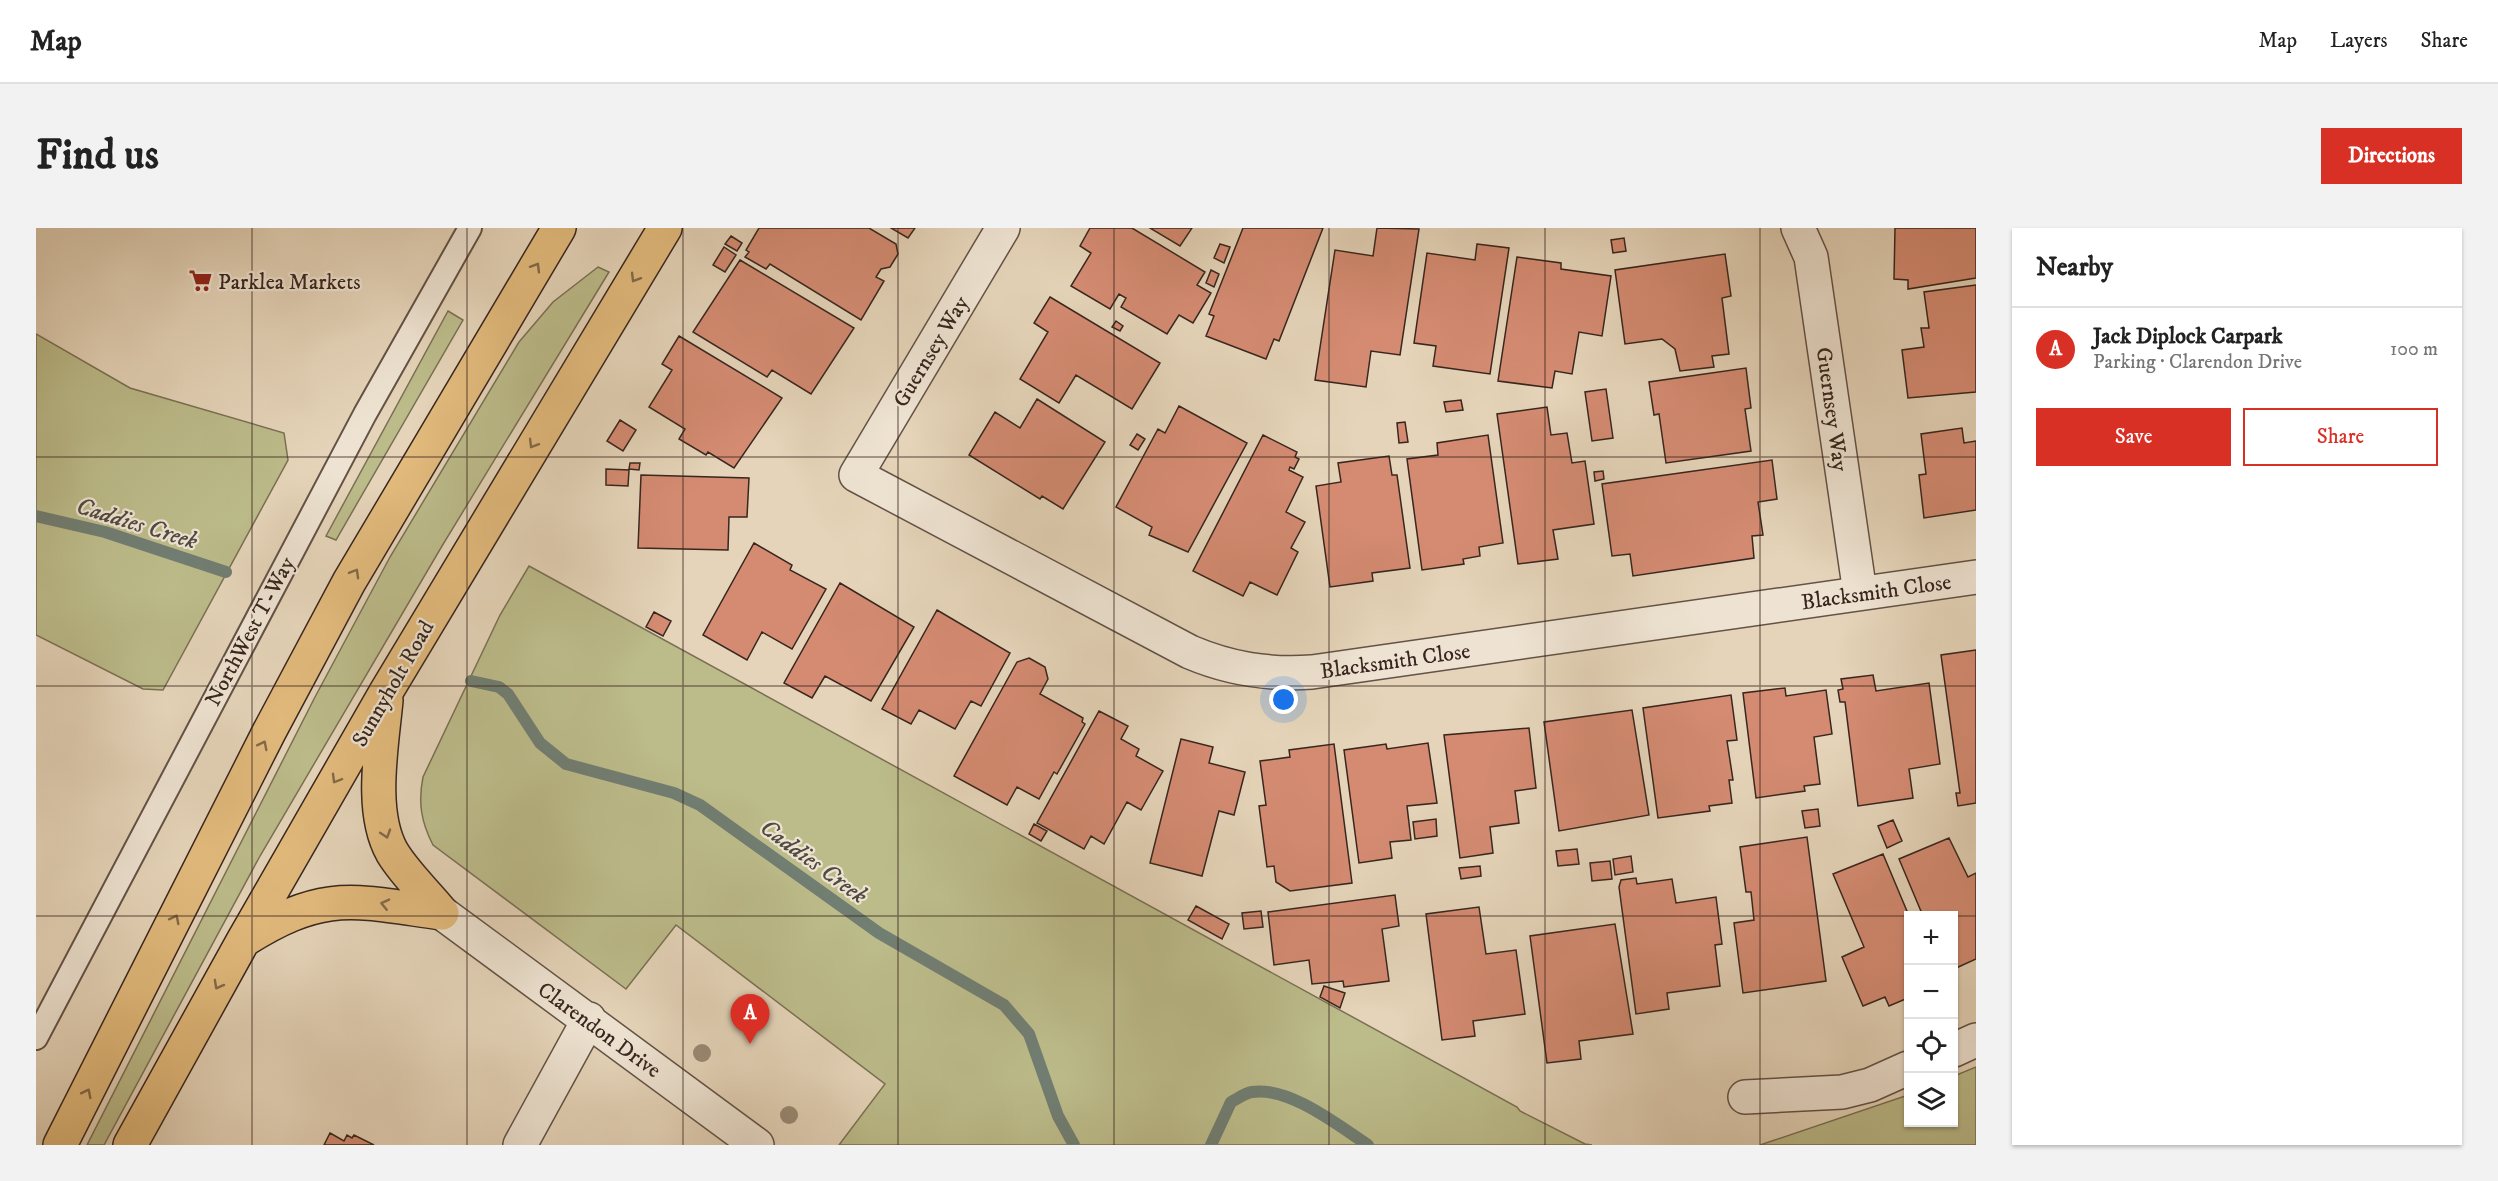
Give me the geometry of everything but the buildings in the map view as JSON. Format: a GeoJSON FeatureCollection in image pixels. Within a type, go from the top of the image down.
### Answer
{"type":"FeatureCollection","features":[{"type":"Feature","properties":{"kind":"main road"},"geometry":{"type":"LineString","coordinates":[[60,1145],[269,732],[344,592],[559,228]]}},
{"type":"Feature","properties":{"kind":"main road","name":"Sunnyholt Road"},"geometry":{"type":"LineString","coordinates":[[130,1145],[243,941],[386,692],[665,228]]}},
{"type":"Feature","properties":{"kind":"main road"},"geometry":{"type":"LineString","coordinates":[[386,692],[379,778],[382,821],[395,856],[442,914]]}},
{"type":"Feature","properties":{"kind":"main road"},"geometry":{"type":"LineString","coordinates":[[243,941],[298,911],[321,904],[367,901],[442,914]]}},
{"type":"Feature","properties":{"kind":"street","name":"Guernsey Way"},"geometry":{"type":"LineString","coordinates":[[856,475],[1003,228]]}},
{"type":"Feature","properties":{"kind":"street","name":"Guernsey Way"},"geometry":{"type":"LineString","coordinates":[[1798,228],[1811,256],[1860,593]]}},
{"type":"Feature","properties":{"kind":"street","name":"Blacksmith Close"},"geometry":{"type":"LineString","coordinates":[[856,475],[1190,652],[1218,664],[1250,671],[1283,674],[1312,672],[1976,577]]}},
{"type":"Feature","properties":{"kind":"street","name":"Clarendon Drive"},"geometry":{"type":"LineString","coordinates":[[442,914],[589,1019],[757,1145]]}},
{"type":"Feature","properties":{"kind":"street"},"geometry":{"type":"LineString","coordinates":[[520,1145],[589,1019]]}},
{"type":"Feature","properties":{"kind":"street"},"geometry":{"type":"LineString","coordinates":[[1958,1048],[1976,1040]]}},
{"type":"Feature","properties":{"kind":"street"},"geometry":{"type":"LineString","coordinates":[[1745,1097],[1842,1092],[1870,1084],[1904,1070]]}},
{"type":"Feature","properties":{"kind":"lane","name":"NorthWest T-Way"},"geometry":{"type":"LineString","coordinates":[[36,1038],[359,425],[470,228]]}},
{"type":"Feature","properties":{"kind":"shaded area"},"geometry":{"type":"Polygon","coordinates":[[[598,267],[609,272],[442,546],[260,856],[104,1145],[87,1145],[315,697],[390,557],[519,342],[553,302],[598,267]]]}},
{"type":"Feature","properties":{"kind":"shaded area"},"geometry":{"type":"Polygon","coordinates":[[[448,311],[463,320],[336,540],[326,536],[448,311]]]}},
{"type":"Feature","properties":{"kind":"shaded area"},"geometry":{"type":"Polygon","coordinates":[[[36,334],[130,388],[284,433],[288,460],[163,690],[143,689],[36,635],[36,334]]]}},
{"type":"Feature","properties":{"kind":"shaded area"},"geometry":{"type":"Polygon","coordinates":[[[529,566],[1517,1107],[1520,1111],[1585,1144],[1592,1145],[839,1145],[885,1084],[676,925],[626,989],[433,845],[422,812],[423,777],[500,615],[529,566]]]}},
{"type":"Feature","properties":{"kind":"shaded area"},"geometry":{"type":"Polygon","coordinates":[[[1976,1067],[1976,1145],[1760,1145],[1904,1096],[1904,1127],[1958,1127],[1958,1074],[1976,1067]]]}},
{"type":"Feature","properties":{"kind":"waterway","name":"Caddies Creek"},"geometry":{"type":"LineString","coordinates":[[36,516],[105,532],[226,572]]}},
{"type":"Feature","properties":{"kind":"waterway","name":"Caddies Creek"},"geometry":{"type":"LineString","coordinates":[[471,681],[499,687],[508,694],[540,743],[566,764],[674,793],[700,805],[879,933],[1004,1005],[1029,1034],[1058,1116],[1074,1145]]}},
{"type":"Feature","properties":{"kind":"waterway","name":"Caddies Creek"},"geometry":{"type":"LineString","coordinates":[[1211,1145],[1231,1102],[1252,1092],[1282,1095],[1297,1101],[1328,1118],[1368,1145]]}},
{"type":"Feature","properties":{"kind":"place","name":"Parklea Markets"},"geometry":{"type":"Point","coordinates":[200,281]}},
{"type":"Feature","properties":{"kind":"place","name":"Jack Diplock Carpark"},"geometry":{"type":"Point","coordinates":[750,1044]}}]}
